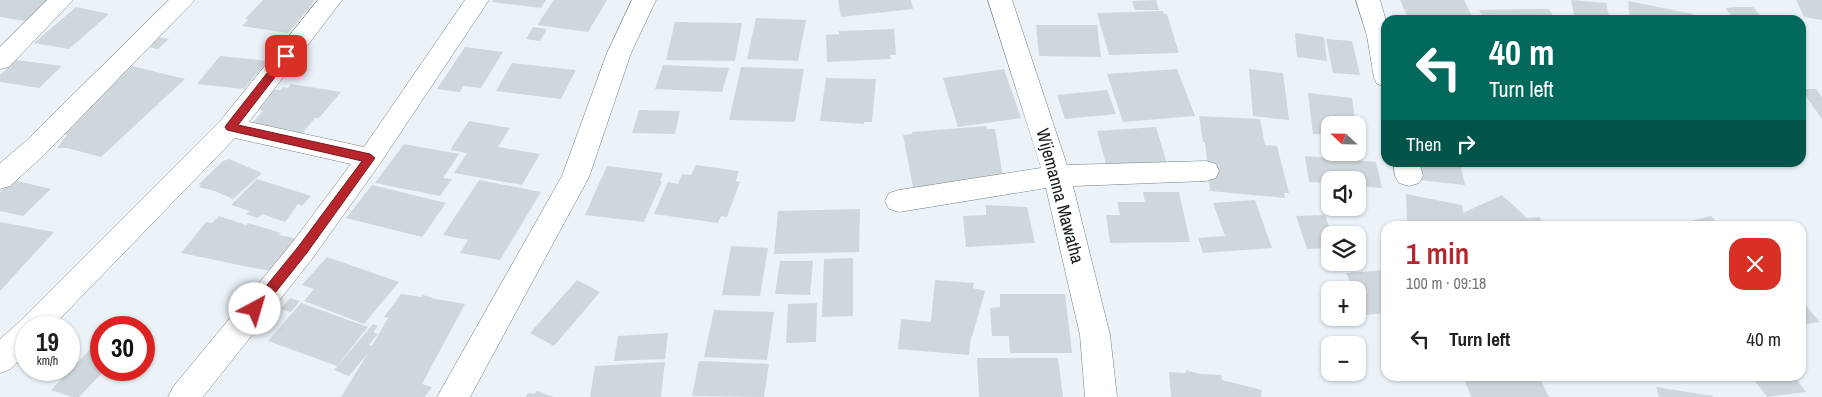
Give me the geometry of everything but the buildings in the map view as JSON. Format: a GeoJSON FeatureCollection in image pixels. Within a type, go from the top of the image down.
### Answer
{"type":"FeatureCollection","features":[{"type":"Feature","properties":{"kind":"street"},"geometry":{"type":"LineString","coordinates":[[0,61],[60,0]]}},
{"type":"Feature","properties":{"kind":"street"},"geometry":{"type":"LineString","coordinates":[[0,179],[35,148],[183,0]]}},
{"type":"Feature","properties":{"kind":"street"},"geometry":{"type":"LineString","coordinates":[[43,316],[230,127],[330,0]]}},
{"type":"Feature","properties":{"kind":"street"},"geometry":{"type":"LineString","coordinates":[[184,397],[302,251],[370,158],[477,0]]}},
{"type":"Feature","properties":{"kind":"street"},"geometry":{"type":"LineString","coordinates":[[452,397],[575,177],[619,53],[644,0]]}},
{"type":"Feature","properties":{"kind":"street","name":"Wijemanna Mawatha"},"geometry":{"type":"LineString","coordinates":[[1000,0],[1057,176],[1095,335],[1101,397]]}},
{"type":"Feature","properties":{"kind":"street"},"geometry":{"type":"LineString","coordinates":[[1368,0],[1381,48]]}},
{"type":"Feature","properties":{"kind":"street"},"geometry":{"type":"LineString","coordinates":[[230,127],[370,158]]}},
{"type":"Feature","properties":{"kind":"street"},"geometry":{"type":"LineString","coordinates":[[899,201],[1057,176],[1206,171]]}},
{"type":"Feature","properties":{"kind":"street"},"geometry":{"type":"LineString","coordinates":[[0,359],[15,344]]}},
{"type":"Feature","properties":{"kind":"route"},"geometry":{"type":"LineString","coordinates":[[255,309],[302,251],[370,158],[230,127],[286,56]]}}]}
